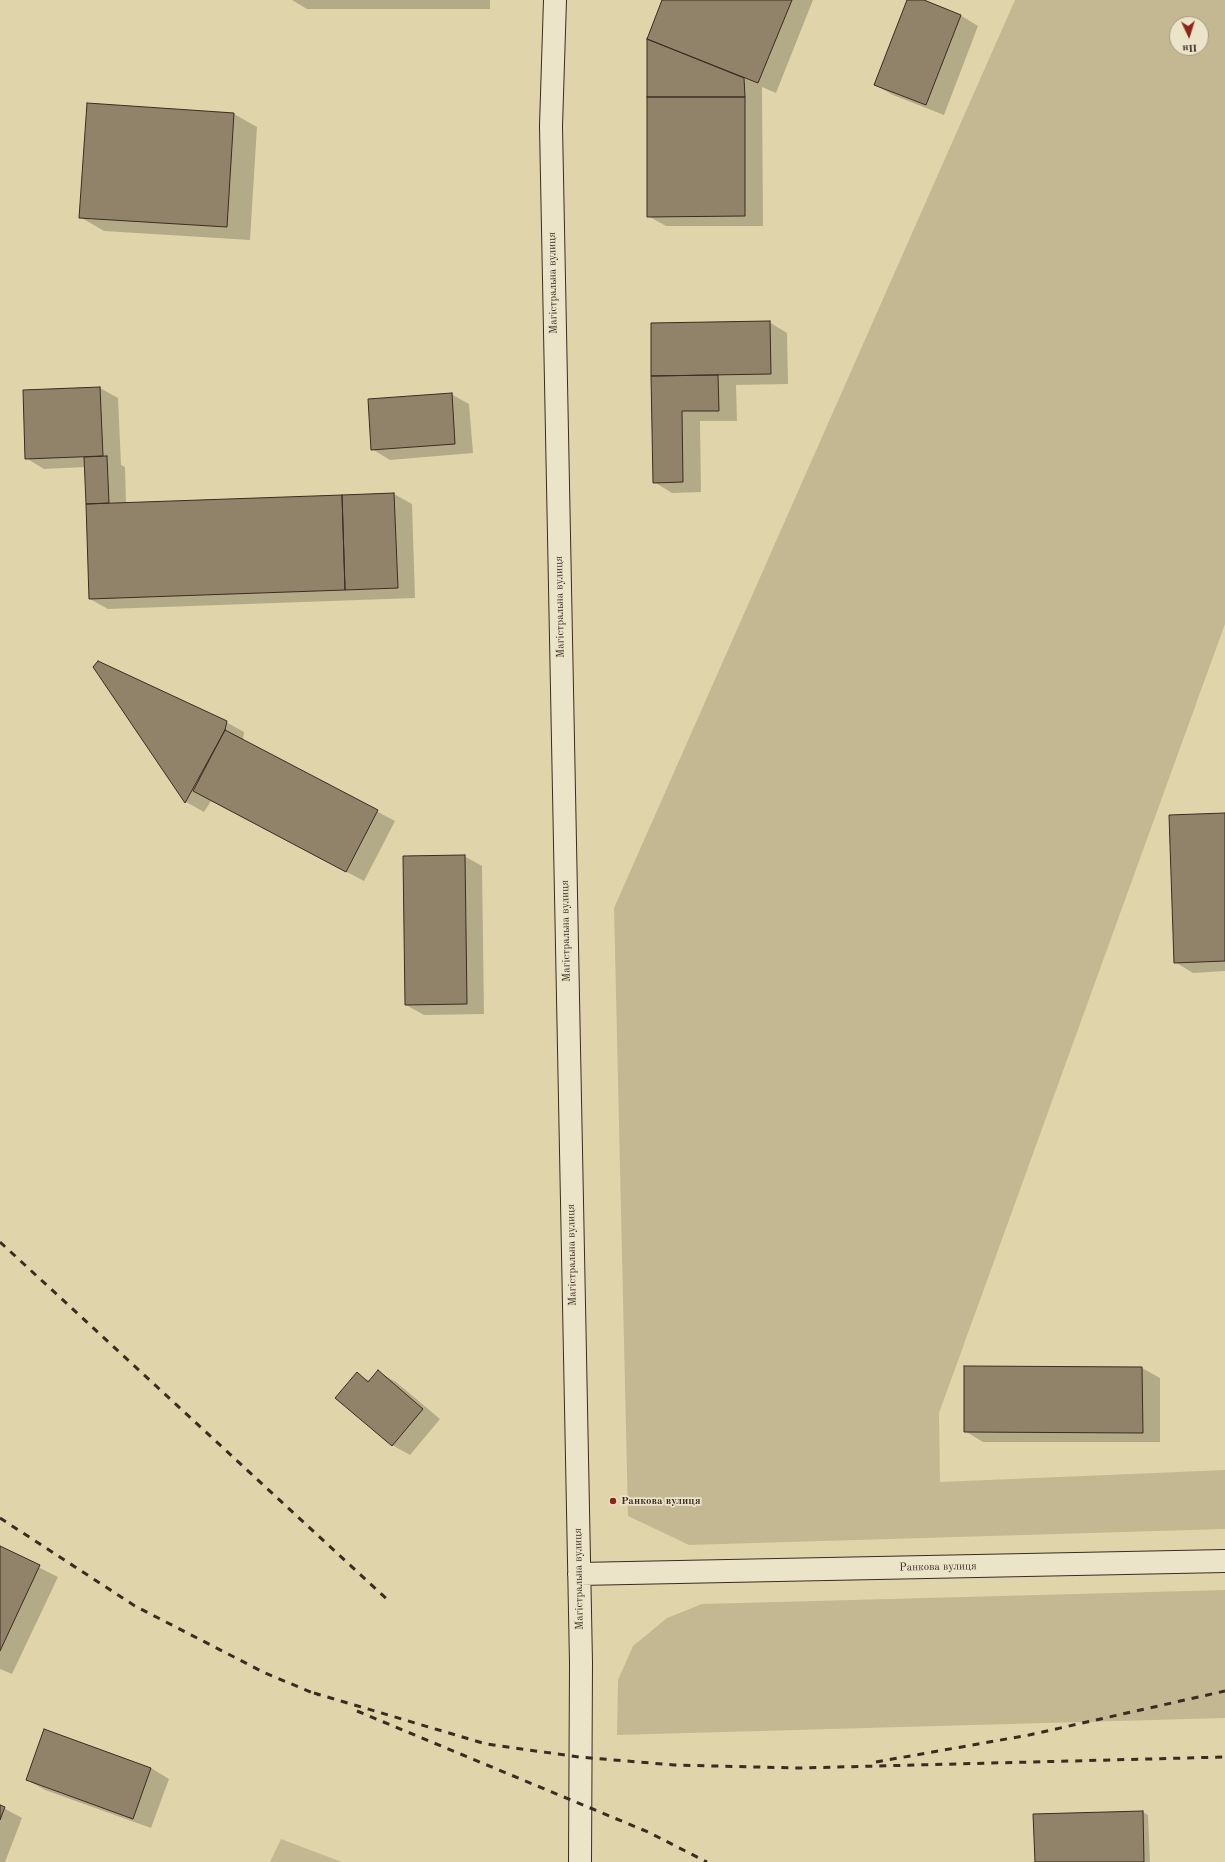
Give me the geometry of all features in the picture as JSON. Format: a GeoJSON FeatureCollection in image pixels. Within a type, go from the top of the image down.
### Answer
{"type":"FeatureCollection","features":[{"type":"Feature","properties":{"kind":"street","name":"Магістральна вулиця"},"geometry":{"type":"LineString","coordinates":[[555,0],[551,164],[581,1663],[580,1862]]}},
{"type":"Feature","properties":{"kind":"street","name":"Ранкова вулиця"},"geometry":{"type":"LineString","coordinates":[[579,1574],[1225,1561]]}},
{"type":"Feature","properties":{"kind":"shaded area"},"geometry":{"type":"Polygon","coordinates":[[[1015,0],[1225,0],[1225,624],[939,1413],[940,1482],[1225,1470],[1225,1529],[689,1545],[628,1516],[614,908],[1015,0]]]}},
{"type":"Feature","properties":{"kind":"shaded area"},"geometry":{"type":"Polygon","coordinates":[[[1225,1590],[1225,1718],[617,1735],[618,1680],[633,1646],[667,1618],[702,1604],[1225,1590]]]}},
{"type":"Feature","properties":{"kind":"shaded area"},"geometry":{"type":"Polygon","coordinates":[[[281,1839],[342,1862],[270,1862],[281,1839]]]}},
{"type":"Feature","properties":{"kind":"building"},"geometry":{"type":"Polygon","coordinates":[[[662,0],[792,0],[758,83],[647,39],[662,0]]]}},
{"type":"Feature","properties":{"kind":"building"},"geometry":{"type":"Polygon","coordinates":[[[907,0],[924,0],[961,15],[926,105],[874,85],[907,0]]]}},
{"type":"Feature","properties":{"kind":"building"},"geometry":{"type":"Polygon","coordinates":[[[647,39],[744,78],[745,97],[647,97],[647,39]]]}},
{"type":"Feature","properties":{"kind":"building"},"geometry":{"type":"Polygon","coordinates":[[[647,97],[745,97],[745,216],[647,217],[647,97]]]}},
{"type":"Feature","properties":{"kind":"building"},"geometry":{"type":"Polygon","coordinates":[[[87,103],[234,113],[227,227],[79,218],[87,103]]]}},
{"type":"Feature","properties":{"kind":"building"},"geometry":{"type":"Polygon","coordinates":[[[770,321],[771,374],[651,376],[651,323],[770,321]]]}},
{"type":"Feature","properties":{"kind":"building"},"geometry":{"type":"Polygon","coordinates":[[[718,375],[719,411],[682,411],[683,482],[653,483],[651,376],[718,375]]]}},
{"type":"Feature","properties":{"kind":"building"},"geometry":{"type":"Polygon","coordinates":[[[100,387],[103,456],[25,459],[23,390],[100,387]]]}},
{"type":"Feature","properties":{"kind":"building"},"geometry":{"type":"Polygon","coordinates":[[[452,393],[455,444],[371,450],[368,399],[452,393]]]}},
{"type":"Feature","properties":{"kind":"building"},"geometry":{"type":"Polygon","coordinates":[[[107,456],[109,503],[86,504],[84,457],[107,456]]]}},
{"type":"Feature","properties":{"kind":"building"},"geometry":{"type":"Polygon","coordinates":[[[394,493],[398,588],[345,590],[342,495],[394,493]]]}},
{"type":"Feature","properties":{"kind":"building"},"geometry":{"type":"Polygon","coordinates":[[[342,495],[345,590],[89,599],[86,504],[342,495]]]}},
{"type":"Feature","properties":{"kind":"building"},"geometry":{"type":"Polygon","coordinates":[[[98,661],[227,721],[225,730],[185,803],[93,667],[98,661]]]}},
{"type":"Feature","properties":{"kind":"building"},"geometry":{"type":"Polygon","coordinates":[[[225,730],[378,810],[346,872],[193,791],[225,730]]]}},
{"type":"Feature","properties":{"kind":"building"},"geometry":{"type":"Polygon","coordinates":[[[1225,813],[1225,961],[1174,963],[1169,815],[1225,813]]]}},
{"type":"Feature","properties":{"kind":"building"},"geometry":{"type":"Polygon","coordinates":[[[465,855],[467,1004],[405,1005],[403,856],[465,855]]]}},
{"type":"Feature","properties":{"kind":"building"},"geometry":{"type":"Polygon","coordinates":[[[964,1366],[1142,1367],[1143,1433],[964,1432],[964,1366]]]}},
{"type":"Feature","properties":{"kind":"building"},"geometry":{"type":"Polygon","coordinates":[[[378,1370],[423,1409],[392,1446],[335,1398],[357,1372],[368,1382],[378,1370]]]}},
{"type":"Feature","properties":{"kind":"building"},"geometry":{"type":"Polygon","coordinates":[[[0,1546],[40,1565],[0,1651],[0,1546]]]}},
{"type":"Feature","properties":{"kind":"building"},"geometry":{"type":"Polygon","coordinates":[[[44,1729],[151,1768],[133,1819],[26,1780],[44,1729]]]}},
{"type":"Feature","properties":{"kind":"building"},"geometry":{"type":"Polygon","coordinates":[[[0,1805],[5,1807],[0,1820],[0,1805]]]}},
{"type":"Feature","properties":{"kind":"building"},"geometry":{"type":"Polygon","coordinates":[[[1143,1811],[1144,1862],[1035,1862],[1033,1814],[1143,1811]]]}},
{"type":"Feature","properties":{"kind":"railway"},"geometry":{"type":"LineString","coordinates":[[0,1242],[389,1601]]}},
{"type":"Feature","properties":{"kind":"railway"},"geometry":{"type":"LineString","coordinates":[[0,1518],[135,1606],[265,1673],[318,1695]]}},
{"type":"Feature","properties":{"kind":"railway"},"geometry":{"type":"LineString","coordinates":[[876,1762],[1029,1735],[1225,1691]]}},
{"type":"Feature","properties":{"kind":"railway"},"geometry":{"type":"LineString","coordinates":[[314,1693],[486,1744],[579,1757],[674,1765],[800,1768],[1225,1757]]}},
{"type":"Feature","properties":{"kind":"railway"},"geometry":{"type":"LineString","coordinates":[[357,1711],[648,1832],[707,1862]]}},
{"type":"Feature","properties":{"kind":"place","name":"Ранкова вулиця"},"geometry":{"type":"Point","coordinates":[613,1501]}}]}
